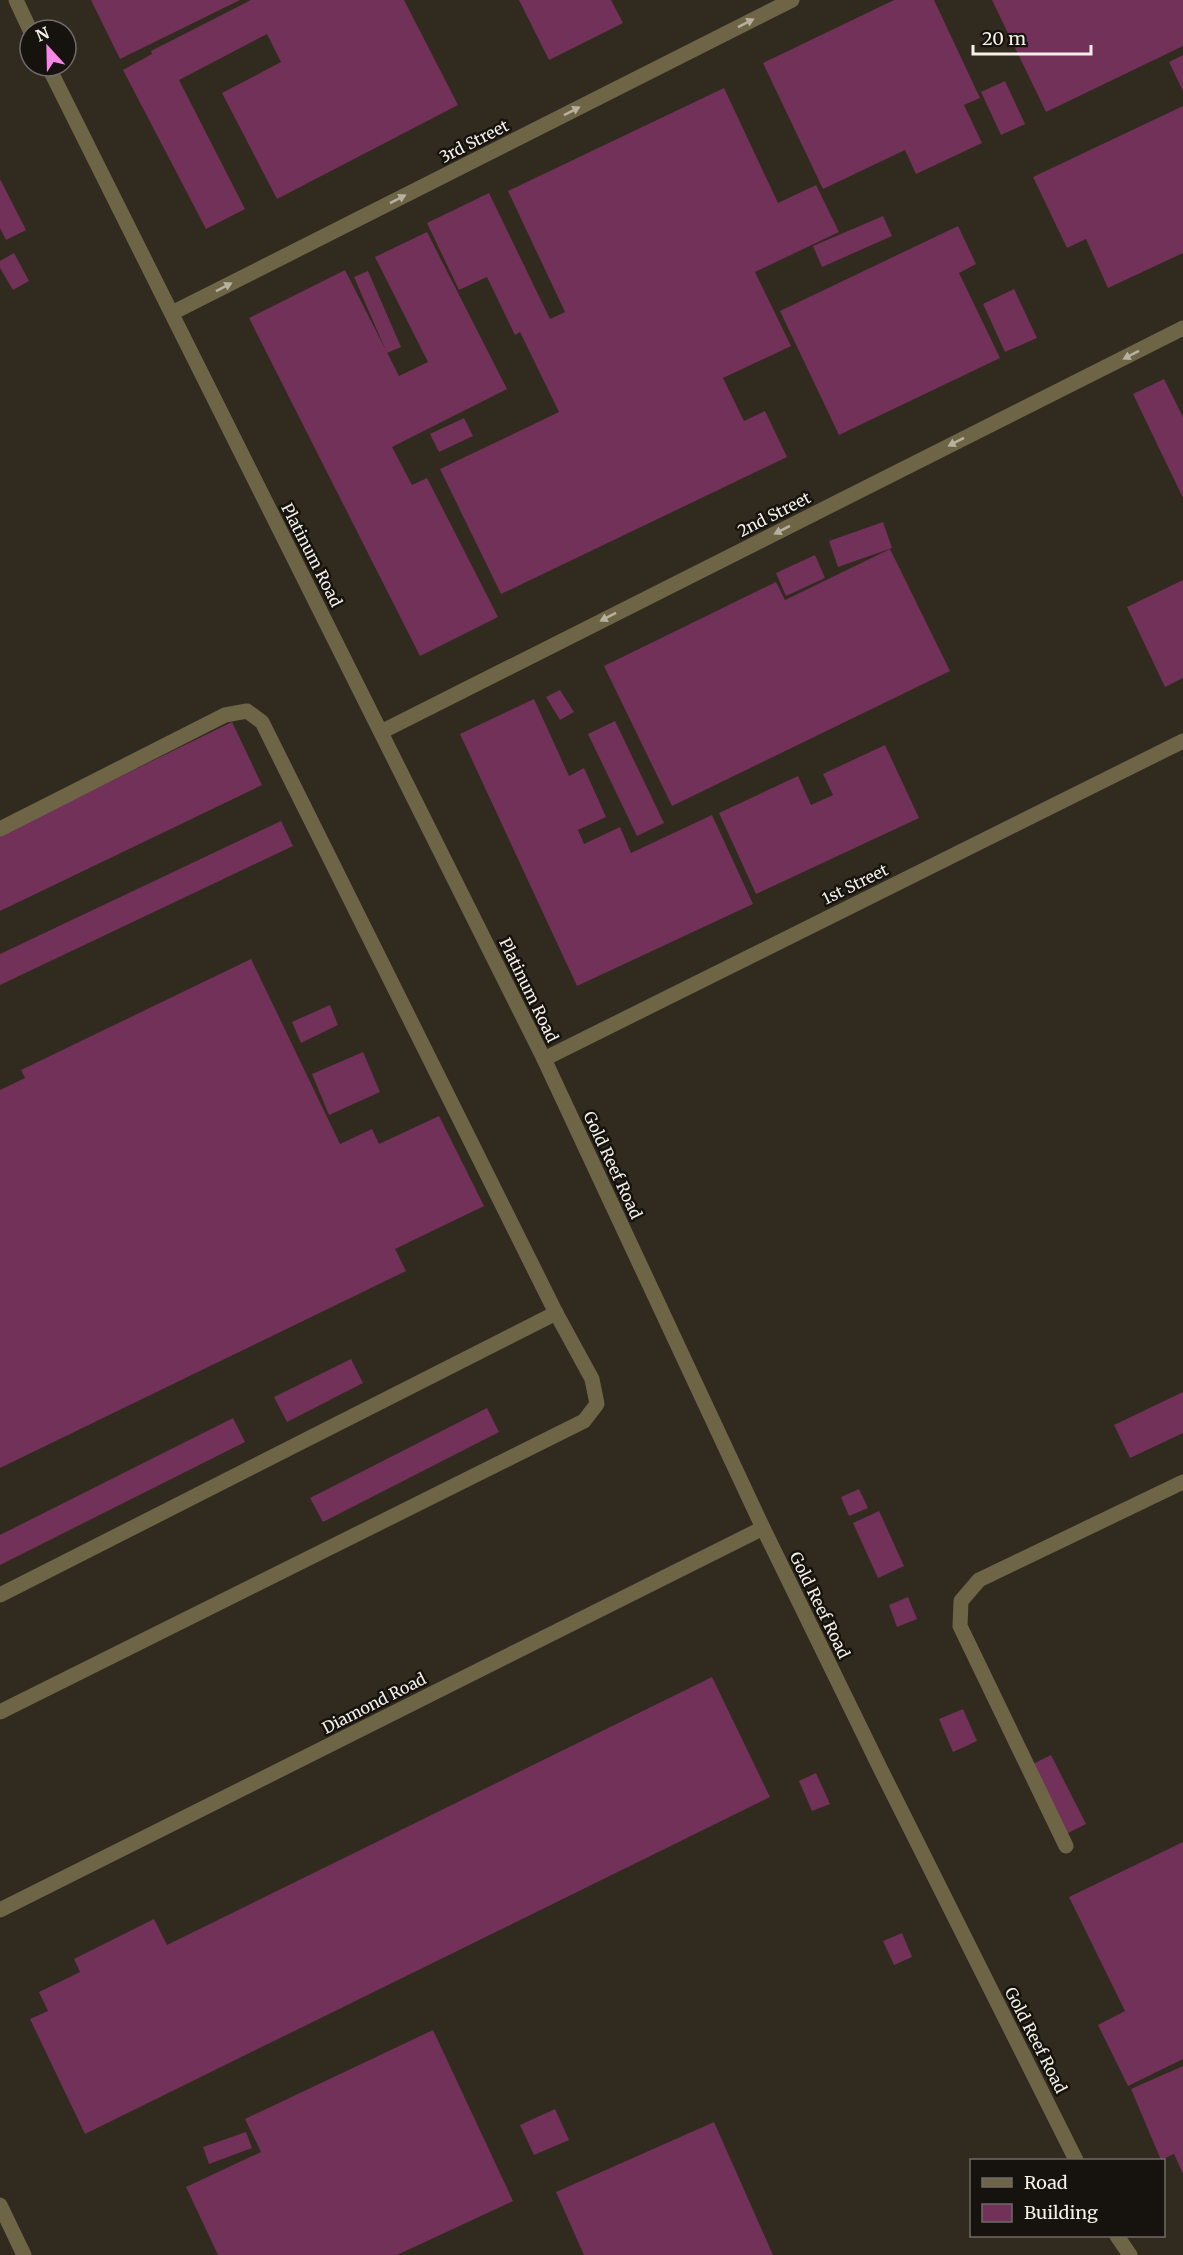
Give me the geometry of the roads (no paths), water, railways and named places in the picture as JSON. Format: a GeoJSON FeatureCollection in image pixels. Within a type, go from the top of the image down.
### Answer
{"type":"FeatureCollection","features":[{"type":"Feature","properties":{"kind":"street"},"geometry":{"type":"LineString","coordinates":[[15,0],[24,18]]}},
{"type":"Feature","properties":{"kind":"street","name":"3rd Street"},"geometry":{"type":"LineString","coordinates":[[172,313],[792,0]]}},
{"type":"Feature","properties":{"kind":"street","name":"Platinum Road"},"geometry":{"type":"LineString","coordinates":[[54,78],[544,1059]]}},
{"type":"Feature","properties":{"kind":"street","name":"2nd Street"},"geometry":{"type":"LineString","coordinates":[[381,732],[1183,328]]}},
{"type":"Feature","properties":{"kind":"street"},"geometry":{"type":"LineString","coordinates":[[0,829],[225,715],[247,711],[262,722],[556,1314],[592,1379],[597,1404],[584,1421],[0,1712]]}},
{"type":"Feature","properties":{"kind":"street","name":"1st Street"},"geometry":{"type":"LineString","coordinates":[[544,1059],[1183,741]]}},
{"type":"Feature","properties":{"kind":"street","name":"Gold Reef Road"},"geometry":{"type":"LineString","coordinates":[[544,1059],[763,1528],[1076,2159]]}},
{"type":"Feature","properties":{"kind":"street"},"geometry":{"type":"LineString","coordinates":[[0,1595],[556,1314]]}},
{"type":"Feature","properties":{"kind":"street"},"geometry":{"type":"LineString","coordinates":[[1066,1846],[960,1626],[961,1601],[979,1580],[1183,1482]]}},
{"type":"Feature","properties":{"kind":"street","name":"Diamond Road"},"geometry":{"type":"LineString","coordinates":[[0,1910],[763,1528]]}},
{"type":"Feature","properties":{"kind":"street"},"geometry":{"type":"LineString","coordinates":[[0,2205],[24,2255]]}},
{"type":"Feature","properties":{"kind":"street"},"geometry":{"type":"LineString","coordinates":[[1118,2237],[1130,2255]]}}]}
